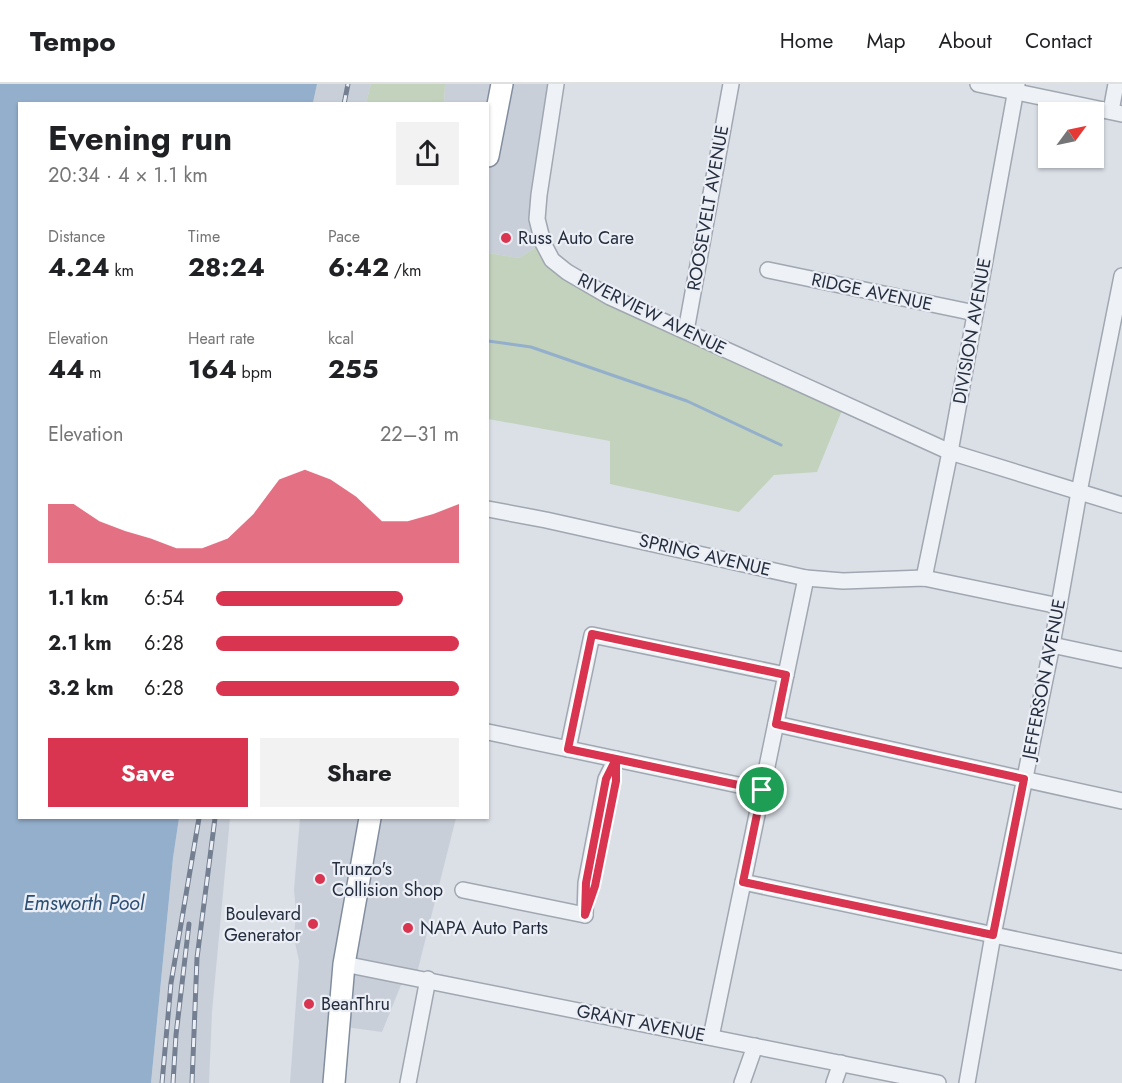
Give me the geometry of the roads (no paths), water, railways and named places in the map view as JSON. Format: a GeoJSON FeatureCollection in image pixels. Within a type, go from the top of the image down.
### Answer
{"type":"FeatureCollection","features":[{"type":"Feature","properties":{"kind":"highway"},"geometry":{"type":"LineString","coordinates":[[489,151],[502,84]]}},
{"type":"Feature","properties":{"kind":"highway"},"geometry":{"type":"LineString","coordinates":[[334,1083],[344,964],[370,819]]}},
{"type":"Feature","properties":{"kind":"street","name":"RIVERVIEW AVENUE"},"geometry":{"type":"LineString","coordinates":[[556,84],[537,219],[543,243],[552,260],[567,272],[610,297],[950,452],[1122,505]]}},
{"type":"Feature","properties":{"kind":"street","name":"ROOSEVELT AVENUE"},"geometry":{"type":"LineString","coordinates":[[686,331],[731,84]]}},
{"type":"Feature","properties":{"kind":"street"},"geometry":{"type":"LineString","coordinates":[[978,84],[1017,88],[1117,113],[1116,84]]}},
{"type":"Feature","properties":{"kind":"street","name":"DIVISION AVENUE"},"geometry":{"type":"LineString","coordinates":[[924,578],[950,452],[1017,88]]}},
{"type":"Feature","properties":{"kind":"street","name":"RIDGE AVENUE"},"geometry":{"type":"LineString","coordinates":[[768,270],[975,314]]}},
{"type":"Feature","properties":{"kind":"street","name":"JEFFERSON AVENUE"},"geometry":{"type":"LineString","coordinates":[[967,1083],[993,935],[1052,645],[1079,492],[1119,306],[1122,276]]}},
{"type":"Feature","properties":{"kind":"street","name":"SPRING AVENUE"},"geometry":{"type":"LineString","coordinates":[[489,509],[806,578],[843,581],[924,578],[1059,606]]}},
{"type":"Feature","properties":{"kind":"street"},"geometry":{"type":"LineString","coordinates":[[711,1037],[806,578]]}},
{"type":"Feature","properties":{"kind":"street"},"geometry":{"type":"LineString","coordinates":[[568,749],[592,634],[786,675]]}},
{"type":"Feature","properties":{"kind":"street"},"geometry":{"type":"LineString","coordinates":[[1052,645],[1122,660]]}},
{"type":"Feature","properties":{"kind":"street"},"geometry":{"type":"LineString","coordinates":[[776,724],[1122,801]]}},
{"type":"Feature","properties":{"kind":"street"},"geometry":{"type":"LineString","coordinates":[[489,732],[762,790]]}},
{"type":"Feature","properties":{"kind":"street"},"geometry":{"type":"LineString","coordinates":[[463,890],[585,915],[595,886],[616,781],[616,759]]}},
{"type":"Feature","properties":{"kind":"street"},"geometry":{"type":"LineString","coordinates":[[743,882],[1122,962]]}},
{"type":"Feature","properties":{"kind":"street","name":"GRANT AVENUE"},"geometry":{"type":"LineString","coordinates":[[344,964],[938,1083]]}},
{"type":"Feature","properties":{"kind":"street"},"geometry":{"type":"LineString","coordinates":[[408,1083],[428,979]]}},
{"type":"Feature","properties":{"kind":"street"},"geometry":{"type":"LineString","coordinates":[[742,1083],[755,1046]]}},
{"type":"Feature","properties":{"kind":"street"},"geometry":{"type":"LineString","coordinates":[[834,1083],[841,1063]]}},
{"type":"Feature","properties":{"kind":"water","name":"Emsworth Pool"},"geometry":{"type":"Polygon","coordinates":[[[0,84],[317,84],[313,102],[18,102],[18,819],[179,819],[151,1083],[0,1083],[0,84]]]}},
{"type":"Feature","properties":{"kind":"waterway"},"geometry":{"type":"LineString","coordinates":[[489,341],[531,347],[687,401],[781,445]]}},
{"type":"Feature","properties":{"kind":"railway"},"geometry":{"type":"LineString","coordinates":[[344,102],[348,84]]}},
{"type":"Feature","properties":{"kind":"railway"},"geometry":{"type":"LineString","coordinates":[[162,1083],[171,983],[199,819]]}},
{"type":"Feature","properties":{"kind":"railway"},"geometry":{"type":"LineString","coordinates":[[192,1083],[197,958],[215,819]]}},
{"type":"Feature","properties":{"kind":"railway"},"geometry":{"type":"LineString","coordinates":[[173,1083],[176,1035],[189,924]]}},
{"type":"Feature","properties":{"kind":"place","name":"Russ Auto Care"},"geometry":{"type":"Point","coordinates":[506,238]}},
{"type":"Feature","properties":{"kind":"place","name":"Trunzo's Collision Shop"},"geometry":{"type":"Point","coordinates":[320,879]}},
{"type":"Feature","properties":{"kind":"place","name":"Boulevard Generator"},"geometry":{"type":"Point","coordinates":[313,924]}},
{"type":"Feature","properties":{"kind":"place","name":"NAPA Auto Parts"},"geometry":{"type":"Point","coordinates":[408,928]}},
{"type":"Feature","properties":{"kind":"place","name":"BeanThru"},"geometry":{"type":"Point","coordinates":[309,1004]}}]}
